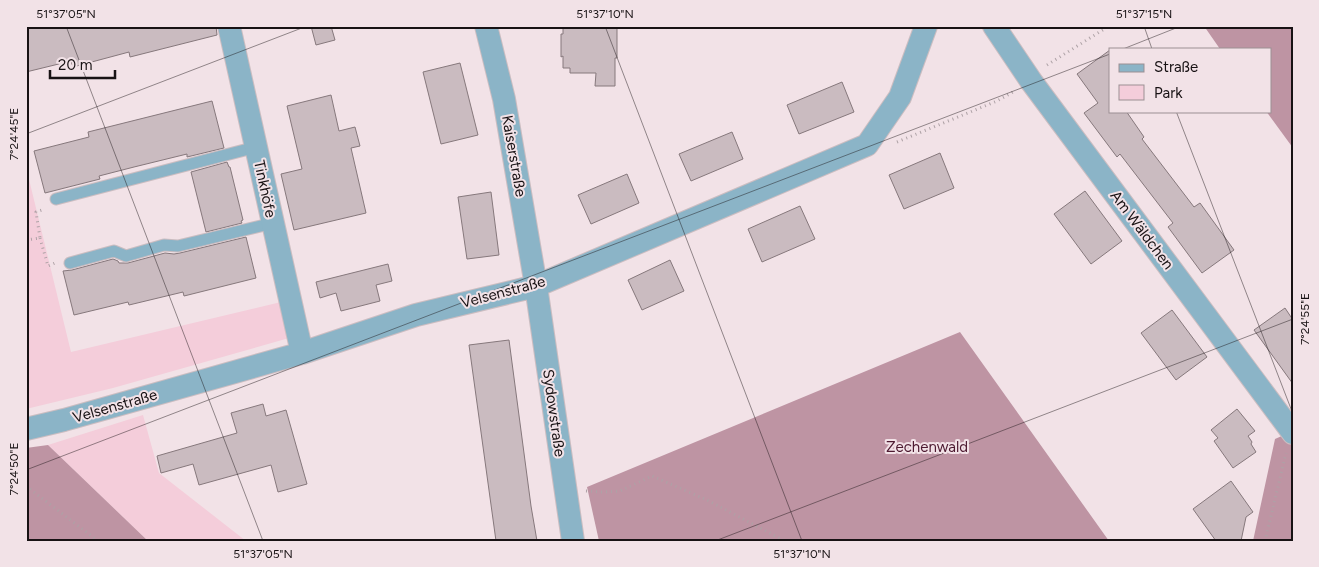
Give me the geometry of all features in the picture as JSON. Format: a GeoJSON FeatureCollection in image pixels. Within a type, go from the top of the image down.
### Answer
{"type":"FeatureCollection","features":[{"type":"Feature","properties":{"kind":"street","name":"Tinkhöfe"},"geometry":{"type":"LineString","coordinates":[[229,26],[302,353]]}},
{"type":"Feature","properties":{"kind":"street","name":"Kaiserstraße"},"geometry":{"type":"LineString","coordinates":[[486,26],[504,100],[536,286]]}},
{"type":"Feature","properties":{"kind":"street"},"geometry":{"type":"LineString","coordinates":[[867,145],[900,97],[926,26]]}},
{"type":"Feature","properties":{"kind":"street","name":"Am Wäldchen"},"geometry":{"type":"LineString","coordinates":[[994,26],[1031,81],[1290,441]]}},
{"type":"Feature","properties":{"kind":"street","name":"Velsenstraße"},"geometry":{"type":"LineString","coordinates":[[26,429],[302,353],[416,315],[536,286],[867,145]]}},
{"type":"Feature","properties":{"kind":"street","name":"Sydowstraße"},"geometry":{"type":"LineString","coordinates":[[536,286],[573,541]]}},
{"type":"Feature","properties":{"kind":"lane"},"geometry":{"type":"LineString","coordinates":[[56,199],[256,147]]}},
{"type":"Feature","properties":{"kind":"lane"},"geometry":{"type":"LineString","coordinates":[[70,263],[114,251],[126,256],[164,245],[178,246],[273,223]]}},
{"type":"Feature","properties":{"kind":"path"},"geometry":{"type":"LineString","coordinates":[[867,145],[891,144],[997,101],[1031,81],[1050,63],[1109,26]]}},
{"type":"Feature","properties":{"kind":"path"},"geometry":{"type":"LineString","coordinates":[[56,199],[51,207],[36,212],[40,238],[48,266],[62,261],[70,263]]}},
{"type":"Feature","properties":{"kind":"path"},"geometry":{"type":"LineString","coordinates":[[26,240],[40,238]]}},
{"type":"Feature","properties":{"kind":"path"},"geometry":{"type":"LineString","coordinates":[[1265,541],[1290,441]]}},
{"type":"Feature","properties":{"kind":"path"},"geometry":{"type":"LineString","coordinates":[[566,490],[603,492],[620,490],[652,476],[707,500],[785,541]]}},
{"type":"Feature","properties":{"kind":"path"},"geometry":{"type":"LineString","coordinates":[[26,486],[98,541]]}},
{"type":"Feature","properties":{"kind":"green space"},"geometry":{"type":"Polygon","coordinates":[[[1204,26],[1293,26],[1293,148],[1267,112],[1272,112],[1272,48],[1219,48],[1204,26]]]}},
{"type":"Feature","properties":{"kind":"green space"},"geometry":{"type":"Polygon","coordinates":[[[26,167],[71,352],[281,302],[289,338],[113,388],[26,409],[26,167]]]}},
{"type":"Feature","properties":{"kind":"green space","name":"Zechenwald"},"geometry":{"type":"Polygon","coordinates":[[[960,332],[1109,541],[599,541],[587,487],[960,332]]]}},
{"type":"Feature","properties":{"kind":"green space"},"geometry":{"type":"Polygon","coordinates":[[[143,415],[159,473],[246,541],[148,541],[48,445],[143,415]]]}},
{"type":"Feature","properties":{"kind":"green space"},"geometry":{"type":"Polygon","coordinates":[[[1293,431],[1293,541],[1253,541],[1275,439],[1293,431]]]}},
{"type":"Feature","properties":{"kind":"green space"},"geometry":{"type":"Polygon","coordinates":[[[48,445],[148,541],[26,541],[26,448],[48,445]]]}},
{"type":"Feature","properties":{"kind":"building"},"geometry":{"type":"Polygon","coordinates":[[[26,26],[216,26],[217,35],[130,57],[129,52],[73,67],[71,61],[26,72],[26,26]]]}},
{"type":"Feature","properties":{"kind":"building"},"geometry":{"type":"Polygon","coordinates":[[[311,26],[331,26],[335,40],[316,45],[311,26]]]}},
{"type":"Feature","properties":{"kind":"building"},"geometry":{"type":"Polygon","coordinates":[[[563,26],[617,26],[615,86],[595,86],[596,73],[570,73],[570,68],[563,68],[561,34],[563,34],[563,26]]]}},
{"type":"Feature","properties":{"kind":"building"},"geometry":{"type":"Polygon","coordinates":[[[1109,51],[1109,112],[1127,112],[1144,137],[1142,139],[1194,207],[1200,203],[1234,250],[1202,273],[1168,227],[1173,223],[1120,154],[1117,157],[1084,113],[1098,103],[1077,74],[1109,51]]]}},
{"type":"Feature","properties":{"kind":"building"},"geometry":{"type":"Polygon","coordinates":[[[460,63],[478,135],[441,144],[423,72],[460,63]]]}},
{"type":"Feature","properties":{"kind":"building"},"geometry":{"type":"Polygon","coordinates":[[[842,82],[854,112],[799,134],[787,105],[842,82]]]}},
{"type":"Feature","properties":{"kind":"building"},"geometry":{"type":"Polygon","coordinates":[[[331,95],[339,131],[355,127],[360,146],[351,148],[366,213],[294,230],[281,174],[302,169],[287,106],[331,95]]]}},
{"type":"Feature","properties":{"kind":"building"},"geometry":{"type":"Polygon","coordinates":[[[212,101],[224,148],[187,157],[187,154],[134,167],[99,176],[100,179],[45,193],[34,151],[89,137],[88,132],[212,101]]]}},
{"type":"Feature","properties":{"kind":"building"},"geometry":{"type":"Polygon","coordinates":[[[732,132],[743,159],[691,181],[679,154],[732,132]]]}},
{"type":"Feature","properties":{"kind":"building"},"geometry":{"type":"Polygon","coordinates":[[[940,153],[954,188],[904,209],[889,175],[940,153]]]}},
{"type":"Feature","properties":{"kind":"building"},"geometry":{"type":"Polygon","coordinates":[[[227,162],[230,167],[243,220],[241,221],[242,223],[206,232],[191,172],[227,162]]]}},
{"type":"Feature","properties":{"kind":"building"},"geometry":{"type":"Polygon","coordinates":[[[627,174],[639,203],[591,224],[578,195],[627,174]]]}},
{"type":"Feature","properties":{"kind":"building"},"geometry":{"type":"Polygon","coordinates":[[[1085,191],[1122,241],[1091,264],[1054,214],[1085,191]]]}},
{"type":"Feature","properties":{"kind":"building"},"geometry":{"type":"Polygon","coordinates":[[[491,192],[499,255],[467,259],[458,197],[491,192]]]}},
{"type":"Feature","properties":{"kind":"building"},"geometry":{"type":"Polygon","coordinates":[[[800,206],[815,239],[762,262],[748,229],[800,206]]]}},
{"type":"Feature","properties":{"kind":"building"},"geometry":{"type":"Polygon","coordinates":[[[246,237],[256,278],[184,296],[183,292],[129,305],[128,302],[74,315],[63,271],[113,259],[119,263],[128,263],[165,253],[180,253],[246,237]]]}},
{"type":"Feature","properties":{"kind":"building"},"geometry":{"type":"Polygon","coordinates":[[[670,260],[684,291],[642,310],[628,280],[670,260]]]}},
{"type":"Feature","properties":{"kind":"building"},"geometry":{"type":"Polygon","coordinates":[[[388,264],[392,281],[376,285],[380,301],[341,311],[336,293],[320,298],[316,282],[388,264]]]}},
{"type":"Feature","properties":{"kind":"building"},"geometry":{"type":"Polygon","coordinates":[[[1285,308],[1293,320],[1293,384],[1254,330],[1285,308]]]}},
{"type":"Feature","properties":{"kind":"building"},"geometry":{"type":"Polygon","coordinates":[[[1172,310],[1207,357],[1176,380],[1141,333],[1172,310]]]}},
{"type":"Feature","properties":{"kind":"building"},"geometry":{"type":"Polygon","coordinates":[[[509,340],[537,541],[496,541],[469,345],[509,340]]]}},
{"type":"Feature","properties":{"kind":"building"},"geometry":{"type":"Polygon","coordinates":[[[263,404],[266,416],[286,410],[307,484],[278,492],[271,465],[199,485],[193,464],[161,473],[157,456],[237,433],[231,413],[263,404]]]}},
{"type":"Feature","properties":{"kind":"building"},"geometry":{"type":"Polygon","coordinates":[[[1237,409],[1255,431],[1248,436],[1256,452],[1233,468],[1214,441],[1218,438],[1211,430],[1237,409]]]}},
{"type":"Feature","properties":{"kind":"building"},"geometry":{"type":"Polygon","coordinates":[[[1231,481],[1253,512],[1246,517],[1241,541],[1216,541],[1193,509],[1231,481]]]}}]}
